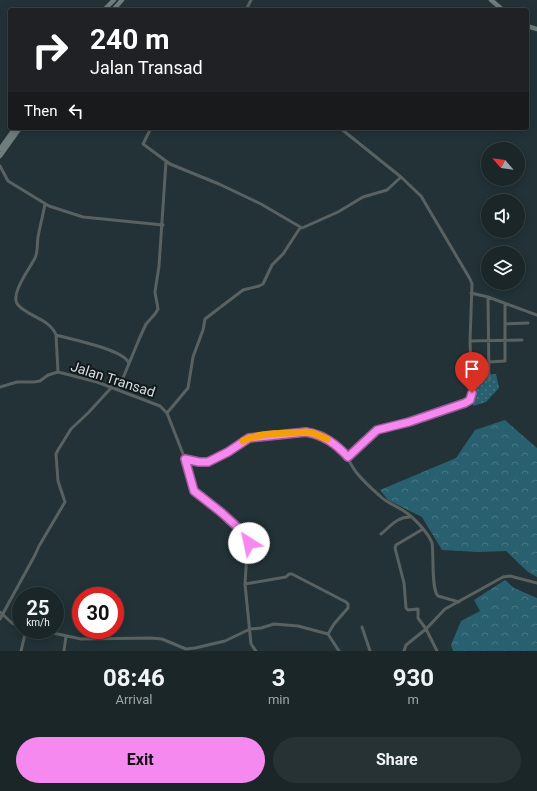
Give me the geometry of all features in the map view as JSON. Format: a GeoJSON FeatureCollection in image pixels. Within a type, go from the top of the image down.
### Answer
{"type":"FeatureCollection","features":[{"type":"Feature","properties":{"kind":"street"},"geometry":{"type":"LineString","coordinates":[[106,8],[114,0]]}},
{"type":"Feature","properties":{"kind":"street"},"geometry":{"type":"LineString","coordinates":[[115,8],[122,0]]}},
{"type":"Feature","properties":{"kind":"street"},"geometry":{"type":"LineString","coordinates":[[491,0],[501,8]]}},
{"type":"Feature","properties":{"kind":"street"},"geometry":{"type":"LineString","coordinates":[[0,149],[14,130]]}},
{"type":"Feature","properties":{"kind":"street"},"geometry":{"type":"LineString","coordinates":[[0,156],[19,130]]}},
{"type":"Feature","properties":{"kind":"street"},"geometry":{"type":"LineString","coordinates":[[150,130],[143,144],[166,162],[261,204],[300,228]]}},
{"type":"Feature","properties":{"kind":"street"},"geometry":{"type":"LineString","coordinates":[[342,130],[401,177],[424,200],[472,284],[470,341],[472,393],[470,400],[409,422],[377,430],[348,457]]}},
{"type":"Feature","properties":{"kind":"street"},"geometry":{"type":"LineString","coordinates":[[118,390],[146,324],[158,309],[155,292],[160,266],[166,162]]}},
{"type":"Feature","properties":{"kind":"street"},"geometry":{"type":"LineString","coordinates":[[0,166],[8,181],[45,204],[83,217],[163,225]]}},
{"type":"Feature","properties":{"kind":"street"},"geometry":{"type":"LineString","coordinates":[[167,413],[189,386],[193,357],[206,319],[243,290],[263,284],[272,265],[283,254],[300,228],[338,212],[363,197],[387,190],[401,177]]}},
{"type":"Feature","properties":{"kind":"street"},"geometry":{"type":"LineString","coordinates":[[45,204],[38,235],[36,256],[25,274],[17,293],[16,300],[17,304],[25,311],[51,325],[56,335],[58,372]]}},
{"type":"Feature","properties":{"kind":"street"},"geometry":{"type":"LineString","coordinates":[[471,292],[537,315]]}},
{"type":"Feature","properties":{"kind":"street"},"geometry":{"type":"LineString","coordinates":[[488,297],[489,380]]}},
{"type":"Feature","properties":{"kind":"street"},"geometry":{"type":"LineString","coordinates":[[489,362],[504,362],[505,304]]}},
{"type":"Feature","properties":{"kind":"street"},"geometry":{"type":"LineString","coordinates":[[505,324],[528,323]]}},
{"type":"Feature","properties":{"kind":"street"},"geometry":{"type":"LineString","coordinates":[[56,335],[114,351],[126,358],[129,364]]}},
{"type":"Feature","properties":{"kind":"street"},"geometry":{"type":"LineString","coordinates":[[470,341],[522,340]]}},
{"type":"Feature","properties":{"kind":"street","name":"Jalan Transad"},"geometry":{"type":"LineString","coordinates":[[0,387],[17,382],[40,381],[48,375],[58,372],[97,382],[160,406],[167,413],[185,459],[194,491],[222,513],[248,537],[245,584]]}},
{"type":"Feature","properties":{"kind":"street"},"geometry":{"type":"LineString","coordinates":[[0,619],[1,613],[35,555],[38,546],[65,502],[57,479],[56,454],[71,429],[112,387]]}},
{"type":"Feature","properties":{"kind":"street"},"geometry":{"type":"LineString","coordinates":[[185,459],[208,462],[228,452],[249,438],[306,432],[313,433],[329,440],[339,447],[348,457],[356,472],[384,500],[405,511],[423,529],[432,543],[434,590],[438,596],[459,602]]}},
{"type":"Feature","properties":{"kind":"street"},"geometry":{"type":"LineString","coordinates":[[381,534],[402,517],[411,517]]}},
{"type":"Feature","properties":{"kind":"street"},"geometry":{"type":"LineString","coordinates":[[423,529],[395,548],[404,583],[406,608],[408,610],[417,609],[418,618],[426,629],[437,651]]}},
{"type":"Feature","properties":{"kind":"street"},"geometry":{"type":"LineString","coordinates":[[256,651],[251,644],[245,584],[286,577],[289,574],[292,574],[346,602],[348,604],[348,608],[334,624],[328,634]]}},
{"type":"Feature","properties":{"kind":"street"},"geometry":{"type":"LineString","coordinates":[[404,651],[406,645],[426,629],[445,609],[503,578],[510,576],[537,583]]}},
{"type":"Feature","properties":{"kind":"street"},"geometry":{"type":"LineString","coordinates":[[445,609],[446,599]]}},
{"type":"Feature","properties":{"kind":"street"},"geometry":{"type":"LineString","coordinates":[[1,613],[12,623]]}},
{"type":"Feature","properties":{"kind":"street"},"geometry":{"type":"LineString","coordinates":[[64,651],[66,636],[81,639],[162,639],[186,649],[225,641],[250,629],[261,628],[274,624],[288,625],[328,634],[339,651]]}},
{"type":"Feature","properties":{"kind":"street"},"geometry":{"type":"LineString","coordinates":[[362,626],[370,651]]}},
{"type":"Feature","properties":{"kind":"street"},"geometry":{"type":"LineString","coordinates":[[21,651],[24,639]]}},
{"type":"Feature","properties":{"kind":"green space"},"geometry":{"type":"Polygon","coordinates":[[[496,374],[499,388],[486,402],[473,406],[473,376],[496,374]]]}},
{"type":"Feature","properties":{"kind":"green space"},"geometry":{"type":"Polygon","coordinates":[[[505,420],[537,448],[537,577],[528,572],[506,551],[478,552],[442,550],[422,517],[388,500],[380,490],[456,458],[475,430],[505,420]]]}},
{"type":"Feature","properties":{"kind":"green space"},"geometry":{"type":"Polygon","coordinates":[[[505,580],[514,588],[537,598],[537,651],[453,651],[451,645],[461,621],[480,611],[474,600],[505,580]]]}},
{"type":"Feature","properties":{"kind":"slow traffic"},"geometry":{"type":"LineString","coordinates":[[243,441],[258,436],[306,432],[313,433],[327,439]]}},
{"type":"Feature","properties":{"kind":"route"},"geometry":{"type":"LineString","coordinates":[[249,543],[246,535],[222,513],[194,491],[185,459],[208,462],[228,452],[249,438],[306,432],[313,433],[329,440],[339,447],[348,457],[377,430],[409,422],[465,403],[470,400],[472,393]]}}]}
